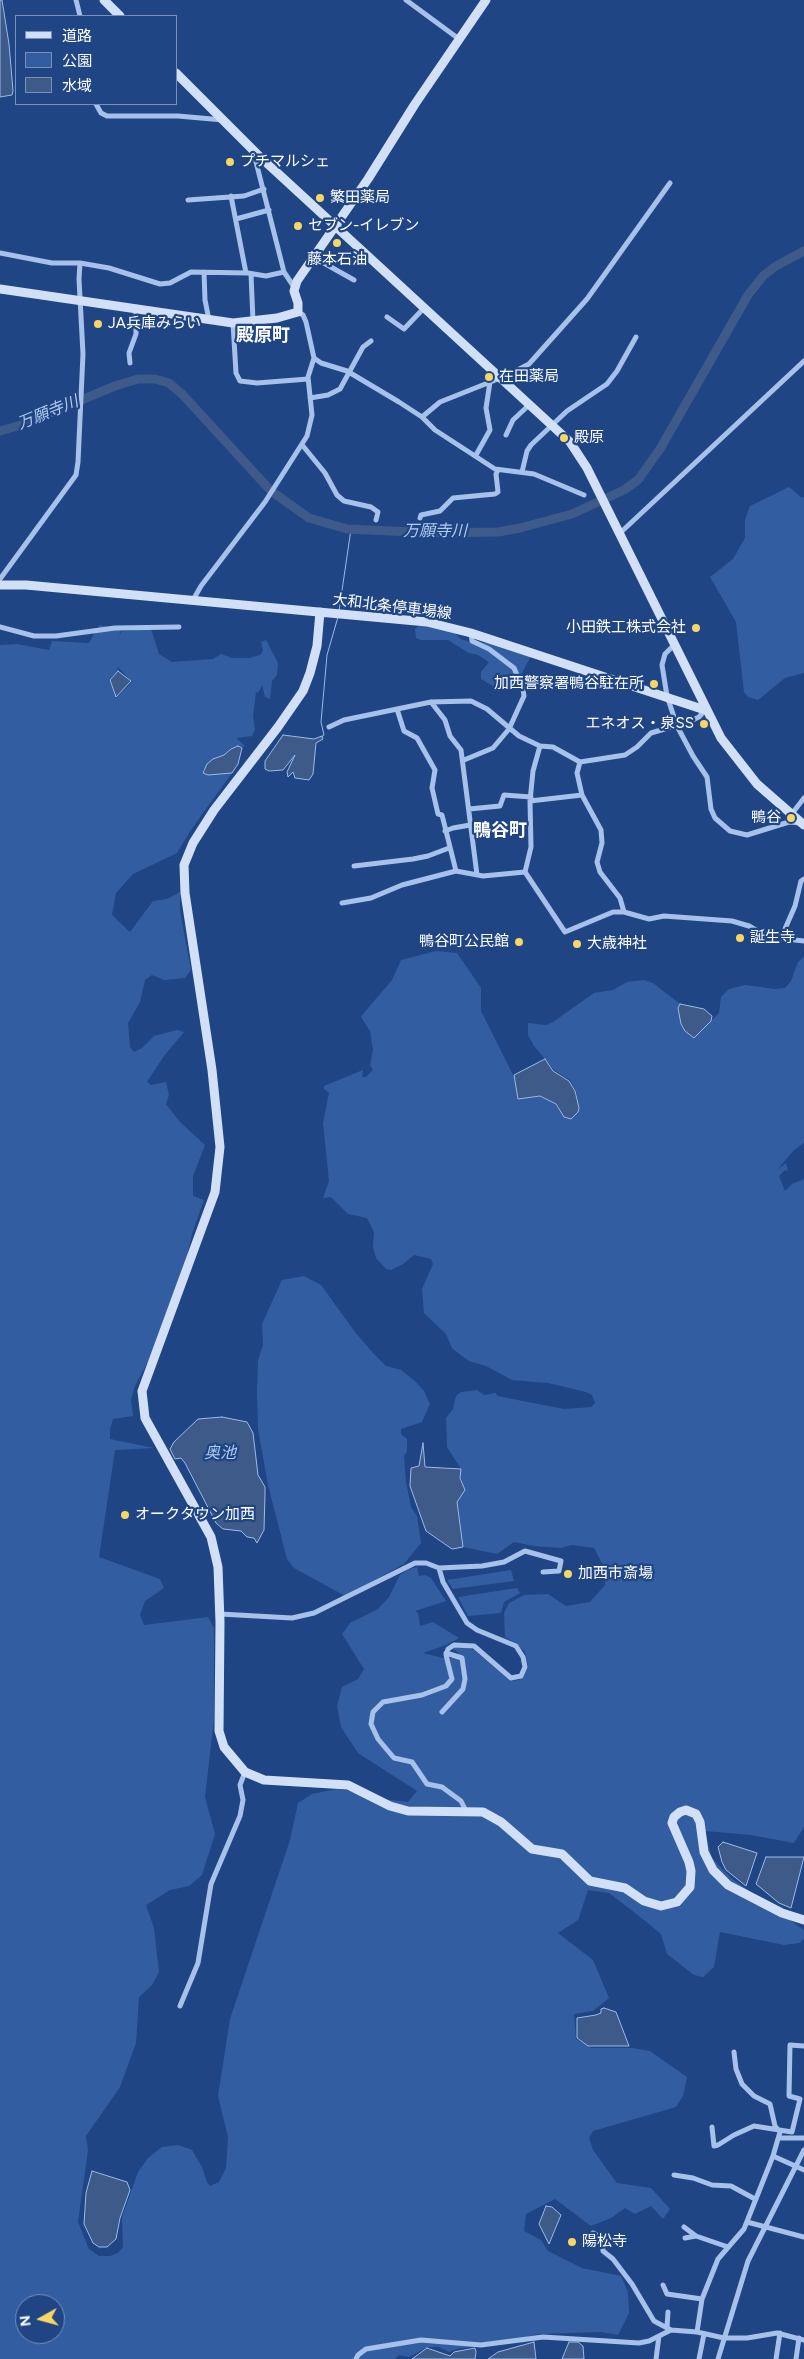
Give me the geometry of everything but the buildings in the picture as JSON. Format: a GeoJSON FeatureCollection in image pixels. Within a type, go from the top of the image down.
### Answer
{"type":"FeatureCollection","features":[{"type":"Feature","properties":{"kind":"street"},"geometry":{"type":"LineString","coordinates":[[76,0],[80,15]]}},
{"type":"Feature","properties":{"kind":"street"},"geometry":{"type":"LineString","coordinates":[[104,0],[119,15]]}},
{"type":"Feature","properties":{"kind":"street"},"geometry":{"type":"LineString","coordinates":[[406,0],[459,39]]}},
{"type":"Feature","properties":{"kind":"street"},"geometry":{"type":"LineString","coordinates":[[294,287],[336,227],[486,0]]}},
{"type":"Feature","properties":{"kind":"street"},"geometry":{"type":"LineString","coordinates":[[178,75],[258,155],[570,442],[581,458],[705,710],[721,738],[744,770],[771,798],[802,824]]}},
{"type":"Feature","properties":{"kind":"street"},"geometry":{"type":"LineString","coordinates":[[97,105],[101,113],[106,116],[178,116],[223,120]]}},
{"type":"Feature","properties":{"kind":"street"},"geometry":{"type":"LineString","coordinates":[[258,155],[255,158],[284,272],[294,287],[298,312]]}},
{"type":"Feature","properties":{"kind":"street"},"geometry":{"type":"LineString","coordinates":[[422,417],[440,402],[529,364],[570,319],[670,183]]}},
{"type":"Feature","properties":{"kind":"street"},"geometry":{"type":"LineString","coordinates":[[188,200],[244,196],[264,189]]}},
{"type":"Feature","properties":{"kind":"street"},"geometry":{"type":"LineString","coordinates":[[231,196],[249,273],[253,322]]}},
{"type":"Feature","properties":{"kind":"street"},"geometry":{"type":"LineString","coordinates":[[236,219],[269,210]]}},
{"type":"Feature","properties":{"kind":"street"},"geometry":{"type":"LineString","coordinates":[[0,253],[52,263],[80,263],[109,268],[160,284],[170,283],[191,272],[249,273],[266,276],[284,272]]}},
{"type":"Feature","properties":{"kind":"street"},"geometry":{"type":"LineString","coordinates":[[314,257],[354,280]]}},
{"type":"Feature","properties":{"kind":"street"},"geometry":{"type":"LineString","coordinates":[[0,579],[76,475],[83,354],[80,263]]}},
{"type":"Feature","properties":{"kind":"street"},"geometry":{"type":"LineString","coordinates":[[204,272],[205,300],[209,320]]}},
{"type":"Feature","properties":{"kind":"street"},"geometry":{"type":"LineString","coordinates":[[0,289],[233,323],[277,318],[298,312],[303,315],[314,358],[308,379],[312,415],[310,428],[303,446],[265,502],[201,586],[193,600]]}},
{"type":"Feature","properties":{"kind":"street"},"geometry":{"type":"LineString","coordinates":[[387,317],[404,329],[424,308]]}},
{"type":"Feature","properties":{"kind":"street"},"geometry":{"type":"LineString","coordinates":[[130,363],[129,353],[136,334],[136,310]]}},
{"type":"Feature","properties":{"kind":"street"},"geometry":{"type":"LineString","coordinates":[[233,323],[236,373],[240,381],[257,383],[308,379]]}},
{"type":"Feature","properties":{"kind":"street"},"geometry":{"type":"LineString","coordinates":[[522,472],[527,451],[551,425],[578,403],[607,384],[617,371],[636,337]]}},
{"type":"Feature","properties":{"kind":"street"},"geometry":{"type":"LineString","coordinates":[[310,398],[335,393],[350,373],[363,348],[371,341]]}},
{"type":"Feature","properties":{"kind":"street"},"geometry":{"type":"LineString","coordinates":[[314,358],[321,363],[350,373],[422,417],[436,430],[498,470],[534,474],[584,495]]}},
{"type":"Feature","properties":{"kind":"street"},"geometry":{"type":"LineString","coordinates":[[619,534],[804,361]]}},
{"type":"Feature","properties":{"kind":"street"},"geometry":{"type":"LineString","coordinates":[[476,455],[490,430],[486,408],[490,382]]}},
{"type":"Feature","properties":{"kind":"street"},"geometry":{"type":"LineString","coordinates":[[506,435],[513,420],[529,405]]}},
{"type":"Feature","properties":{"kind":"street"},"geometry":{"type":"LineString","coordinates":[[303,446],[325,473],[337,494],[344,500],[372,507],[378,512],[376,520]]}},
{"type":"Feature","properties":{"kind":"street"},"geometry":{"type":"LineString","coordinates":[[420,518],[421,515],[440,511],[453,498],[495,494],[498,492],[496,474],[498,470]]}},
{"type":"Feature","properties":{"kind":"street","name":"大和北条停車場線"},"geometry":{"type":"LineString","coordinates":[[0,585],[26,585],[427,622],[471,633],[705,710]]}},
{"type":"Feature","properties":{"kind":"street"},"geometry":{"type":"LineString","coordinates":[[320,612],[317,646],[310,673],[303,690],[284,720],[214,810],[193,842],[184,865],[185,893],[212,1070],[220,1147],[215,1192],[142,1391],[144,1418],[211,1537],[218,1567],[220,1614],[219,1731],[224,1747],[245,1772],[264,1780],[348,1785],[390,1806],[408,1811],[426,1813],[466,1810],[483,1812],[501,1822],[532,1849],[562,1854],[590,1881],[625,1888],[644,1901],[661,1906],[677,1902],[690,1887],[691,1871],[689,1862],[672,1823],[674,1817],[686,1810],[696,1814],[700,1822],[704,1852],[713,1870],[728,1885],[782,1913],[804,1920]]}},
{"type":"Feature","properties":{"kind":"street"},"geometry":{"type":"LineString","coordinates":[[0,627],[34,636],[56,636],[115,628],[179,627]]}},
{"type":"Feature","properties":{"kind":"street"},"geometry":{"type":"LineString","coordinates":[[464,760],[493,748],[509,729],[524,699],[523,689],[514,668],[489,648],[472,641],[471,633]]}},
{"type":"Feature","properties":{"kind":"street"},"geometry":{"type":"LineString","coordinates":[[674,645],[665,654],[662,665],[667,696],[676,726],[706,774],[710,809],[715,818],[723,826],[735,833],[747,835],[790,822],[802,824]]}},
{"type":"Feature","properties":{"kind":"street"},"geometry":{"type":"LineString","coordinates":[[329,727],[344,720],[431,702],[471,701],[487,709],[509,729],[540,746],[553,747],[580,762],[625,755],[651,734],[699,717],[705,710]]}},
{"type":"Feature","properties":{"kind":"street"},"geometry":{"type":"LineString","coordinates":[[431,702],[445,720],[450,736],[461,750],[464,760],[476,875]]}},
{"type":"Feature","properties":{"kind":"street"},"geometry":{"type":"LineString","coordinates":[[397,709],[404,731],[407,735],[417,738],[435,770],[432,788],[438,814],[442,815],[456,871]]}},
{"type":"Feature","properties":{"kind":"street"},"geometry":{"type":"LineString","coordinates":[[540,746],[534,760],[530,799],[531,847],[525,872],[565,932],[613,912],[624,912],[649,920],[664,916],[732,921],[749,926],[768,937],[804,941]]}},
{"type":"Feature","properties":{"kind":"street"},"geometry":{"type":"LineString","coordinates":[[580,762],[577,773],[582,795],[601,830],[602,842],[597,862],[600,872],[620,898],[624,912]]}},
{"type":"Feature","properties":{"kind":"street"},"geometry":{"type":"LineString","coordinates":[[469,809],[500,806],[504,794],[530,799],[582,795]]}},
{"type":"Feature","properties":{"kind":"street"},"geometry":{"type":"LineString","coordinates":[[791,815],[804,798]]}},
{"type":"Feature","properties":{"kind":"street"},"geometry":{"type":"LineString","coordinates":[[445,832],[453,828],[470,825]]}},
{"type":"Feature","properties":{"kind":"street"},"geometry":{"type":"LineString","coordinates":[[354,866],[413,859],[449,848]]}},
{"type":"Feature","properties":{"kind":"street"},"geometry":{"type":"LineString","coordinates":[[342,903],[371,898],[402,885],[456,871],[484,876],[525,872]]}},
{"type":"Feature","properties":{"kind":"street"},"geometry":{"type":"LineString","coordinates":[[781,938],[795,906],[801,881],[804,879]]}},
{"type":"Feature","properties":{"kind":"street"},"geometry":{"type":"LineString","coordinates":[[220,1614],[292,1618],[314,1613],[408,1565],[426,1563],[439,1568],[482,1566],[504,1562],[524,1552],[561,1561],[559,1571],[543,1572]]}},
{"type":"Feature","properties":{"kind":"street"},"geometry":{"type":"LineString","coordinates":[[439,1568],[443,1582],[467,1623],[477,1630],[516,1646],[523,1657],[525,1668],[521,1676],[511,1678],[474,1646],[454,1645],[446,1653],[452,1679],[446,1686],[422,1695],[383,1702],[373,1712],[371,1724],[378,1739],[394,1758],[412,1762],[427,1784],[442,1787],[461,1801],[466,1810]]}},
{"type":"Feature","properties":{"kind":"street"},"geometry":{"type":"LineString","coordinates":[[442,1712],[463,1689],[465,1679],[462,1658],[446,1653]]}},
{"type":"Feature","properties":{"kind":"street"},"geometry":{"type":"LineString","coordinates":[[180,2006],[198,1963],[211,1884],[240,1816],[242,1800],[240,1785],[245,1772]]}},
{"type":"Feature","properties":{"kind":"street"},"geometry":{"type":"LineString","coordinates":[[780,2135],[792,2132],[800,2098],[789,2096],[790,2045],[804,2046]]}},
{"type":"Feature","properties":{"kind":"street"},"geometry":{"type":"LineString","coordinates":[[697,2332],[702,2300],[718,2258],[748,2222],[780,2135],[770,2104],[754,2096],[742,2084],[736,2069],[734,2052]]}},
{"type":"Feature","properties":{"kind":"street"},"geometry":{"type":"LineString","coordinates":[[712,2127],[714,2146],[754,2126],[763,2127],[780,2135],[804,2138]]}},
{"type":"Feature","properties":{"kind":"street"},"geometry":{"type":"LineString","coordinates":[[718,2359],[748,2261],[804,2150]]}},
{"type":"Feature","properties":{"kind":"street"},"geometry":{"type":"LineString","coordinates":[[773,2156],[804,2170]]}},
{"type":"Feature","properties":{"kind":"street"},"geometry":{"type":"LineString","coordinates":[[674,2175],[693,2178],[712,2185],[731,2186],[755,2199]]}},
{"type":"Feature","properties":{"kind":"street"},"geometry":{"type":"LineString","coordinates":[[748,2222],[804,2237]]}},
{"type":"Feature","properties":{"kind":"street"},"geometry":{"type":"LineString","coordinates":[[684,2227],[696,2236],[728,2246]]}},
{"type":"Feature","properties":{"kind":"street"},"geometry":{"type":"LineString","coordinates":[[593,2233],[602,2238],[603,2252],[613,2259],[632,2284],[654,2321],[669,2329],[697,2332],[724,2338],[747,2338],[780,2333],[801,2339],[796,2359]]}},
{"type":"Feature","properties":{"kind":"street"},"geometry":{"type":"LineString","coordinates":[[685,2238],[696,2236]]}},
{"type":"Feature","properties":{"kind":"street"},"geometry":{"type":"LineString","coordinates":[[663,2285],[667,2294],[702,2300]]}},
{"type":"Feature","properties":{"kind":"street"},"geometry":{"type":"LineString","coordinates":[[668,2312],[669,2329]]}},
{"type":"Feature","properties":{"kind":"street"},"geometry":{"type":"LineString","coordinates":[[356,2359],[358,2355],[366,2350],[421,2340],[481,2345],[543,2337],[639,2343],[659,2336],[669,2329]]}},
{"type":"Feature","properties":{"kind":"street"},"geometry":{"type":"LineString","coordinates":[[776,2359],[780,2333]]}},
{"type":"Feature","properties":{"kind":"street"},"geometry":{"type":"LineString","coordinates":[[699,2359],[704,2334]]}},
{"type":"Feature","properties":{"kind":"street"},"geometry":{"type":"LineString","coordinates":[[656,2359],[659,2336]]}},
{"type":"Feature","properties":{"kind":"green space"},"geometry":{"type":"Polygon","coordinates":[[[789,487],[802,498],[804,497],[804,673],[785,678],[758,700],[748,697],[744,692],[736,622],[710,577],[733,559],[745,538],[745,520],[750,506],[789,487]]]}},
{"type":"Feature","properties":{"kind":"green space"},"geometry":{"type":"Polygon","coordinates":[[[422,624],[452,631],[461,639],[470,642],[486,643],[488,641],[529,655],[530,658],[523,671],[519,685],[506,681],[501,691],[481,679],[481,672],[489,662],[478,655],[469,653],[448,640],[421,640],[416,638],[415,629],[422,624]]]}},
{"type":"Feature","properties":{"kind":"green space"},"geometry":{"type":"Polygon","coordinates":[[[100,625],[121,630],[119,636],[122,631],[151,629],[159,654],[172,662],[213,659],[221,654],[232,658],[249,658],[260,655],[263,651],[261,642],[266,640],[278,663],[277,675],[272,681],[270,699],[265,697],[262,685],[258,693],[256,692],[253,716],[255,729],[252,736],[236,738],[245,746],[242,748],[241,746],[231,748],[224,755],[213,759],[203,770],[203,773],[207,775],[232,773],[193,827],[177,853],[133,874],[116,893],[112,915],[130,932],[153,901],[167,899],[180,892],[180,911],[191,970],[185,978],[164,980],[152,975],[145,980],[140,1002],[128,1023],[130,1047],[134,1052],[142,1048],[154,1036],[177,1030],[184,1032],[164,1056],[147,1082],[151,1085],[166,1082],[169,1095],[166,1104],[180,1122],[205,1145],[193,1176],[193,1196],[204,1200],[192,1234],[174,1312],[135,1386],[131,1399],[133,1416],[113,1419],[110,1429],[110,1439],[154,1448],[115,1450],[99,1557],[160,1579],[164,1588],[145,1601],[140,1615],[144,1625],[208,1617],[214,1628],[214,1719],[205,1797],[215,1834],[202,1875],[189,1886],[170,1890],[146,1905],[154,1928],[159,1972],[152,1985],[139,1997],[136,2043],[120,2087],[86,2136],[88,2150],[78,2222],[89,2249],[99,2256],[110,2256],[118,2253],[123,2247],[122,2217],[138,2172],[148,2158],[162,2147],[178,2145],[192,2150],[210,2186],[219,2182],[226,2168],[228,2137],[218,2096],[230,2019],[290,1840],[298,1803],[312,1794],[336,1789],[347,1790],[366,1797],[408,1802],[417,1791],[358,1753],[341,1727],[337,1706],[342,1687],[358,1679],[364,1669],[342,1634],[350,1623],[378,1609],[389,1597],[400,1575],[409,1569],[417,1567],[419,1576],[425,1575],[431,1578],[446,1601],[415,1611],[418,1613],[420,1626],[433,1622],[459,1638],[423,1653],[443,1658],[457,1658],[458,1652],[452,1649],[458,1646],[474,1650],[510,1681],[519,1680],[524,1676],[528,1667],[525,1652],[517,1644],[505,1637],[504,1613],[509,1603],[524,1595],[548,1594],[566,1606],[590,1602],[605,1585],[604,1567],[594,1548],[572,1545],[560,1548],[514,1542],[497,1554],[463,1547],[457,1502],[465,1490],[461,1478],[461,1469],[447,1447],[446,1418],[453,1409],[456,1396],[461,1392],[477,1390],[484,1395],[496,1393],[497,1396],[564,1409],[591,1407],[595,1403],[592,1395],[586,1392],[548,1383],[512,1380],[486,1366],[469,1361],[458,1353],[452,1348],[446,1334],[424,1313],[422,1289],[433,1264],[431,1259],[414,1255],[403,1264],[391,1270],[386,1269],[376,1258],[373,1247],[374,1232],[367,1218],[348,1214],[331,1197],[323,1198],[329,1181],[323,1123],[329,1093],[324,1089],[324,1086],[363,1070],[362,1077],[366,1077],[373,1070],[370,1065],[373,1050],[370,1031],[361,1017],[392,980],[401,960],[436,951],[457,953],[481,988],[481,1011],[515,1079],[518,1099],[539,1096],[555,1104],[564,1117],[571,1119],[578,1112],[579,1108],[576,1091],[570,1080],[554,1070],[534,1046],[528,1035],[528,1023],[546,1025],[594,993],[613,990],[627,982],[644,980],[653,983],[680,1004],[678,1010],[682,1027],[694,1038],[719,1013],[721,997],[729,989],[745,985],[775,989],[785,988],[791,981],[798,962],[804,957],[804,1143],[794,1150],[777,1170],[786,1163],[788,1171],[785,1170],[779,1176],[785,1191],[792,1184],[804,1179],[804,1827],[794,1843],[751,1835],[705,1831],[712,1858],[731,1878],[804,1930],[804,1939],[799,1943],[784,1945],[720,1932],[714,1967],[703,1977],[694,1975],[667,1954],[661,1934],[639,1916],[609,1893],[588,1890],[578,1920],[558,1933],[593,1960],[609,1998],[593,2011],[574,2014],[576,2039],[591,2048],[632,2048],[650,2051],[687,2077],[683,2096],[676,2107],[593,2131],[589,2138],[593,2150],[617,2183],[651,2188],[670,2209],[663,2219],[651,2206],[635,2214],[625,2208],[611,2218],[591,2226],[555,2199],[526,2214],[524,2231],[541,2240],[548,2251],[582,2268],[621,2276],[628,2292],[629,2313],[618,2335],[601,2332],[538,2334],[449,2352],[439,2347],[428,2347],[409,2357],[399,2355],[395,2359],[0,2359],[0,645],[17,644],[49,650],[52,641],[89,643],[100,625]],[[118,667],[109,680],[116,698],[132,682],[118,667]]]}},
{"type":"Feature","properties":{"kind":"green space"},"geometry":{"type":"Polygon","coordinates":[[[304,1276],[321,1285],[355,1332],[373,1353],[386,1366],[401,1370],[415,1381],[424,1391],[430,1404],[422,1422],[401,1429],[401,1434],[407,1439],[407,1451],[404,1456],[406,1482],[411,1507],[417,1516],[421,1543],[404,1564],[345,1596],[294,1568],[287,1559],[268,1485],[258,1429],[258,1360],[263,1345],[262,1324],[282,1280],[304,1276]]]}},
{"type":"Feature","properties":{"kind":"green space"},"geometry":{"type":"Polygon","coordinates":[[[511,1570],[514,1581],[453,1589],[447,1580],[511,1570]]]}},
{"type":"Feature","properties":{"kind":"green space"},"geometry":{"type":"Polygon","coordinates":[[[517,1588],[520,1593],[504,1602],[501,1613],[468,1616],[458,1597],[517,1588]]]}},
{"type":"Feature","properties":{"kind":"water"},"geometry":{"type":"Polygon","coordinates":[[[0,0],[2,0],[9,44],[13,91],[12,95],[0,97],[0,0]]]}},
{"type":"Feature","properties":{"kind":"water"},"geometry":{"type":"Polygon","coordinates":[[[118,671],[131,681],[116,697],[110,680],[118,671]]]}},
{"type":"Feature","properties":{"kind":"water"},"geometry":{"type":"Polygon","coordinates":[[[283,735],[314,739],[322,736],[323,739],[316,743],[313,774],[309,780],[295,778],[293,772],[288,777],[287,772],[295,755],[283,770],[269,771],[265,769],[265,761],[283,735]]]}},
{"type":"Feature","properties":{"kind":"water"},"geometry":{"type":"Polygon","coordinates":[[[238,746],[242,748],[238,764],[232,773],[208,775],[203,773],[207,764],[213,759],[224,755],[238,746]]]}},
{"type":"Feature","properties":{"kind":"water"},"geometry":{"type":"Polygon","coordinates":[[[680,1004],[704,1009],[712,1016],[711,1021],[694,1038],[685,1031],[681,1024],[678,1008],[680,1004]]]}},
{"type":"Feature","properties":{"kind":"water"},"geometry":{"type":"Polygon","coordinates":[[[545,1059],[553,1071],[569,1081],[575,1091],[579,1108],[578,1112],[571,1119],[564,1117],[556,1104],[540,1096],[518,1099],[514,1075],[545,1059]]]}},
{"type":"Feature","properties":{"kind":"water","name":"奥池"},"geometry":{"type":"Polygon","coordinates":[[[222,1417],[247,1422],[253,1433],[258,1475],[265,1487],[264,1530],[257,1543],[254,1538],[247,1537],[241,1531],[223,1529],[216,1523],[185,1463],[181,1458],[175,1459],[170,1449],[174,1442],[198,1419],[222,1417]]]}},
{"type":"Feature","properties":{"kind":"water"},"geometry":{"type":"Polygon","coordinates":[[[423,1443],[425,1467],[461,1469],[460,1478],[465,1490],[457,1502],[463,1547],[452,1549],[426,1531],[410,1486],[411,1468],[419,1466],[423,1443]]]}},
{"type":"Feature","properties":{"kind":"water"},"geometry":{"type":"Polygon","coordinates":[[[723,1842],[757,1853],[746,1886],[726,1870],[718,1847],[723,1842]]]}},
{"type":"Feature","properties":{"kind":"water"},"geometry":{"type":"Polygon","coordinates":[[[766,1857],[804,1857],[791,1908],[779,1903],[756,1884],[766,1857]]]}},
{"type":"Feature","properties":{"kind":"water"},"geometry":{"type":"Polygon","coordinates":[[[604,2008],[616,2012],[629,2046],[588,2046],[577,2038],[577,2018],[596,2015],[601,2013],[601,2009],[604,2008]]]}},
{"type":"Feature","properties":{"kind":"water"},"geometry":{"type":"Polygon","coordinates":[[[92,2171],[127,2182],[130,2190],[120,2218],[116,2239],[107,2247],[99,2247],[93,2243],[84,2224],[86,2193],[92,2171]]]}},
{"type":"Feature","properties":{"kind":"water"},"geometry":{"type":"Polygon","coordinates":[[[546,2206],[552,2207],[561,2215],[549,2244],[539,2224],[546,2206]]]}},
{"type":"Feature","properties":{"kind":"water"},"geometry":{"type":"Polygon","coordinates":[[[534,2342],[536,2359],[488,2359],[498,2352],[534,2342]]]}},
{"type":"Feature","properties":{"kind":"water"},"geometry":{"type":"Polygon","coordinates":[[[569,2342],[578,2342],[583,2346],[584,2359],[562,2359],[569,2342]]]}},
{"type":"Feature","properties":{"kind":"water"},"geometry":{"type":"Polygon","coordinates":[[[427,2348],[450,2356],[454,2352],[475,2348],[475,2359],[412,2359],[427,2348]]]}},
{"type":"Feature","properties":{"kind":"waterway","name":"万願寺川"},"geometry":{"type":"LineString","coordinates":[[0,431],[21,425],[115,386],[138,379],[155,379],[169,383],[182,394],[271,491],[309,518],[347,529],[433,533],[498,532],[520,528],[572,514],[624,490],[638,480],[660,449],[748,295],[763,276],[776,266],[804,251]]}},
{"type":"Feature","properties":{"kind":"waterway"},"geometry":{"type":"LineString","coordinates":[[339,611],[351,529]]}},
{"type":"Feature","properties":{"kind":"waterway"},"geometry":{"type":"LineString","coordinates":[[321,737],[324,735],[321,722],[327,655],[338,617]]}},
{"type":"Feature","properties":{"kind":"place","name":"プチマルシェ"},"geometry":{"type":"Point","coordinates":[230,162]}},
{"type":"Feature","properties":{"kind":"place","name":"繁田薬局"},"geometry":{"type":"Point","coordinates":[320,198]}},
{"type":"Feature","properties":{"kind":"place","name":"セブン-イレブン"},"geometry":{"type":"Point","coordinates":[298,226]}},
{"type":"Feature","properties":{"kind":"place","name":"藤本石油"},"geometry":{"type":"Point","coordinates":[337,243]}},
{"type":"Feature","properties":{"kind":"place","name":"JA兵庫みらい"},"geometry":{"type":"Point","coordinates":[98,324]}},
{"type":"Feature","properties":{"kind":"place","name":"在田薬局"},"geometry":{"type":"Point","coordinates":[489,377]}},
{"type":"Feature","properties":{"kind":"place","name":"殿原"},"geometry":{"type":"Point","coordinates":[564,438]}},
{"type":"Feature","properties":{"kind":"place","name":"小田鉄工株式会社"},"geometry":{"type":"Point","coordinates":[696,628]}},
{"type":"Feature","properties":{"kind":"place","name":"加西警察署鴨谷駐在所"},"geometry":{"type":"Point","coordinates":[654,684]}},
{"type":"Feature","properties":{"kind":"place","name":"エネオス・泉SS"},"geometry":{"type":"Point","coordinates":[704,724]}},
{"type":"Feature","properties":{"kind":"place","name":"鴨谷"},"geometry":{"type":"Point","coordinates":[791,818]}},
{"type":"Feature","properties":{"kind":"place","name":"誕生寺"},"geometry":{"type":"Point","coordinates":[740,938]}},
{"type":"Feature","properties":{"kind":"place","name":"鴨谷町公民館"},"geometry":{"type":"Point","coordinates":[519,942]}},
{"type":"Feature","properties":{"kind":"place","name":"大歳神社"},"geometry":{"type":"Point","coordinates":[577,944]}},
{"type":"Feature","properties":{"kind":"place","name":"オークタウン加西"},"geometry":{"type":"Point","coordinates":[125,1515]}},
{"type":"Feature","properties":{"kind":"place","name":"加西市斎場"},"geometry":{"type":"Point","coordinates":[568,1574]}},
{"type":"Feature","properties":{"kind":"place","name":"陽松寺"},"geometry":{"type":"Point","coordinates":[572,2242]}},
{"type":"Feature","properties":{"kind":"district","name":"殿原町"},"geometry":{"type":"Point","coordinates":[263,336]}},
{"type":"Feature","properties":{"kind":"district","name":"鴨谷町"},"geometry":{"type":"Point","coordinates":[500,831]}}]}
